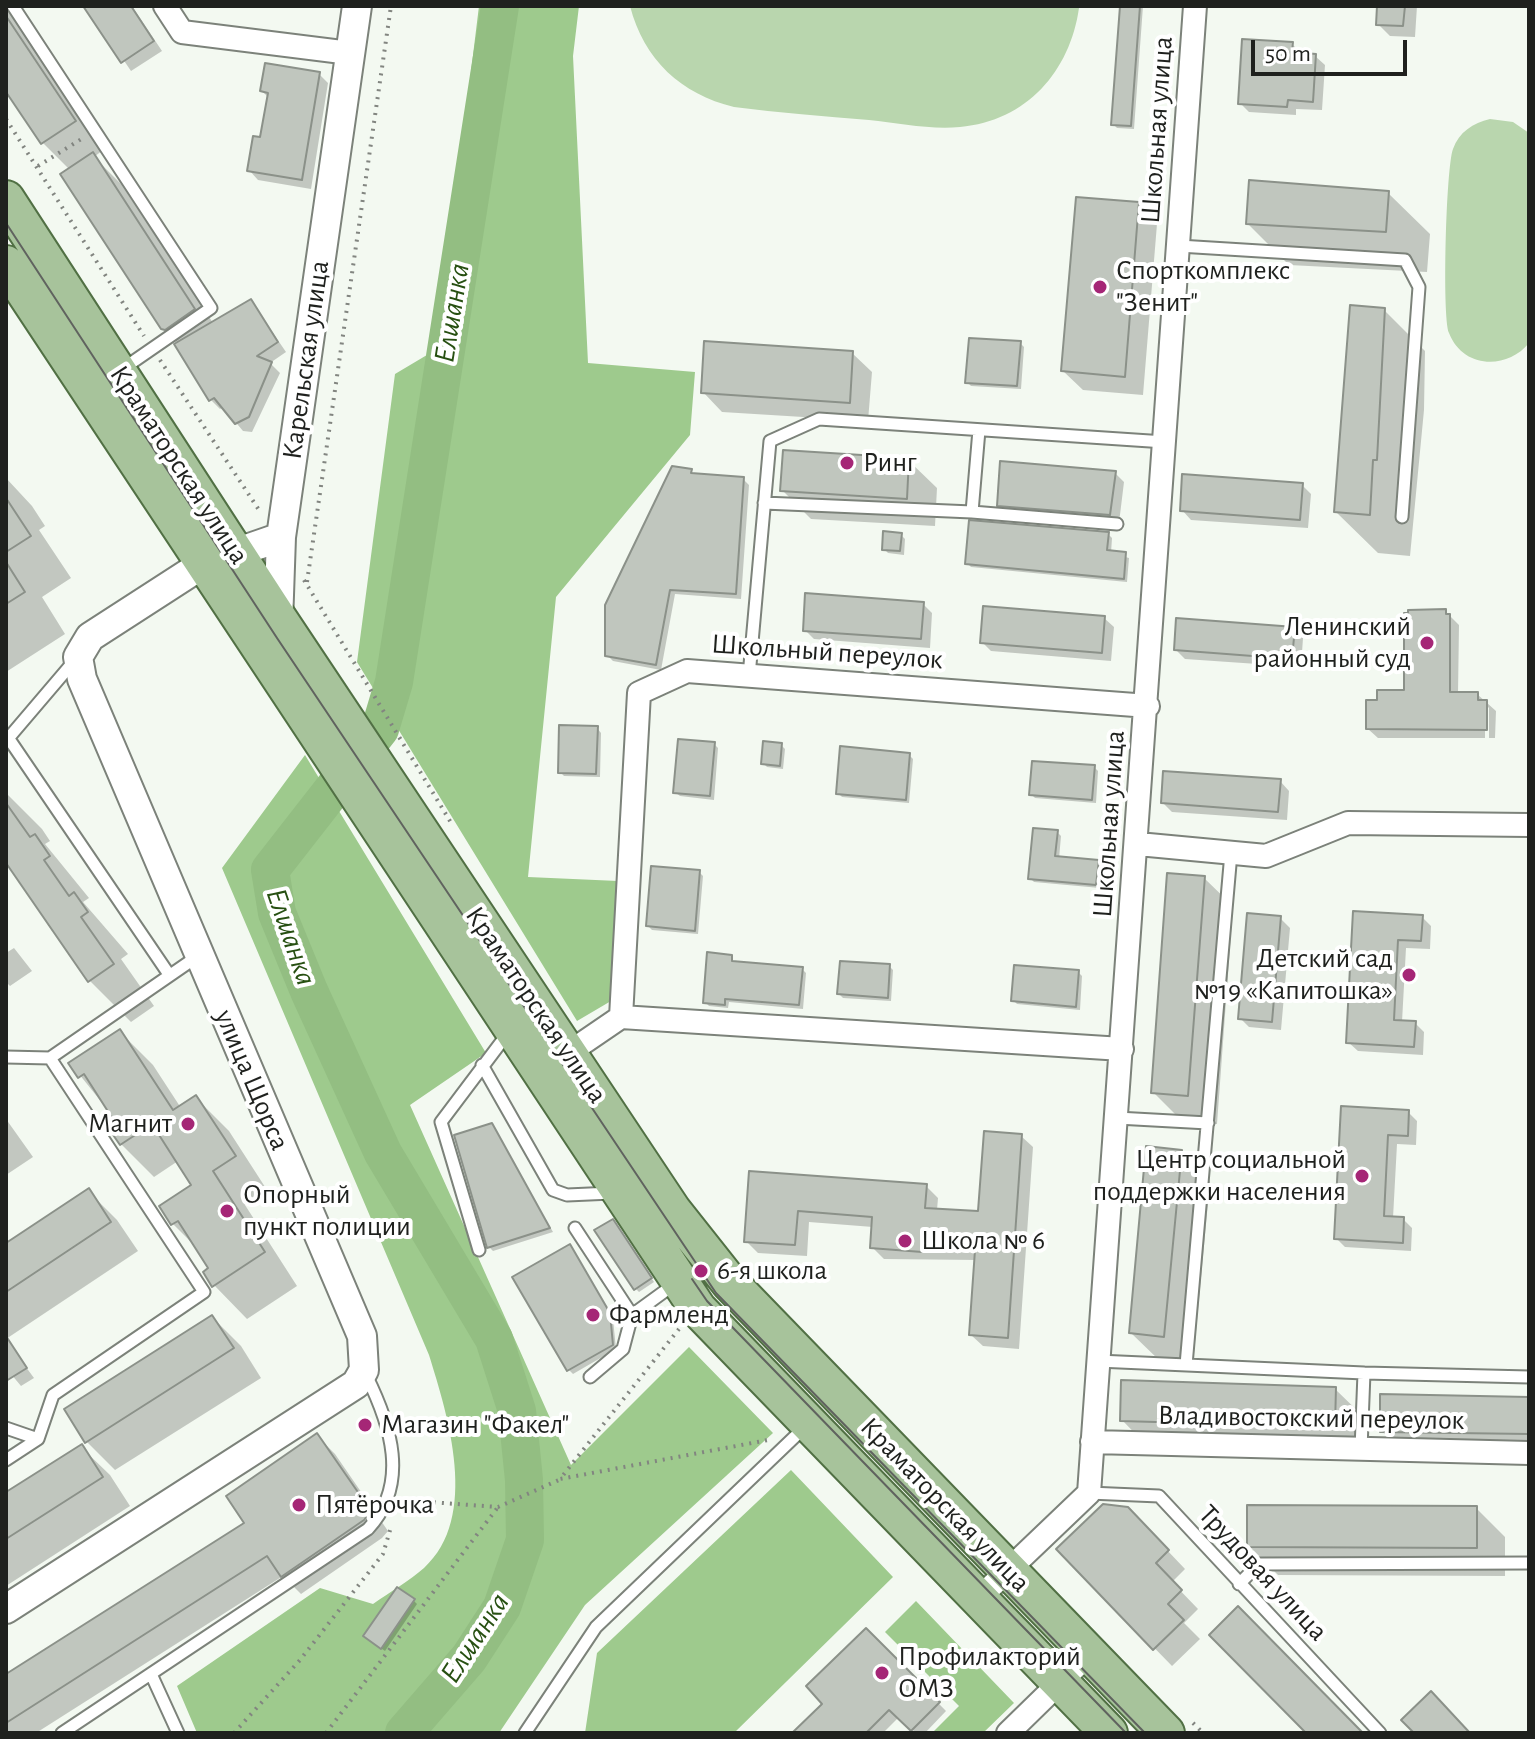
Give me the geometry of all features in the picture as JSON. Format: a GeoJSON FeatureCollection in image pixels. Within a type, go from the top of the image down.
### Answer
{"type":"FeatureCollection","features":[{"type":"Feature","properties":{"kind":"main road","name":"Краматорская улица"},"geometry":{"type":"LineString","coordinates":[[6,199],[19,274],[104,382],[220,559],[275,668],[328,721]]}},
{"type":"Feature","properties":{"kind":"main road","name":"Краматорская улица"},"geometry":{"type":"LineString","coordinates":[[220,559],[278,618],[328,721],[510,1003],[730,1283],[1166,1733]]}},
{"type":"Feature","properties":{"kind":"main road","name":"Краматорская улица"},"geometry":{"type":"LineString","coordinates":[[556,1062],[623,1193],[698,1309],[803,1428],[978,1599],[1109,1733]]}},
{"type":"Feature","properties":{"kind":"street"},"geometry":{"type":"LineString","coordinates":[[165,6],[182,32],[350,53]]}},
{"type":"Feature","properties":{"kind":"street","name":"Карельская улица"},"geometry":{"type":"LineString","coordinates":[[275,668],[281,537],[357,6]]}},
{"type":"Feature","properties":{"kind":"street","name":"Школьная улица"},"geometry":{"type":"LineString","coordinates":[[1089,1493],[1148,706],[1195,6]]}},
{"type":"Feature","properties":{"kind":"street"},"geometry":{"type":"LineString","coordinates":[[78,657],[90,637],[220,559],[281,537]]}},
{"type":"Feature","properties":{"kind":"street","name":"улица Щорса"},"geometry":{"type":"LineString","coordinates":[[78,657],[82,679],[362,1336],[364,1370]]}},
{"type":"Feature","properties":{"kind":"street","name":"Школьный переулок"},"geometry":{"type":"LineString","coordinates":[[621,1017],[639,693],[687,671],[1148,706]]}},
{"type":"Feature","properties":{"kind":"street"},"geometry":{"type":"LineString","coordinates":[[1138,844],[1266,856],[1348,823],[1529,825]]}},
{"type":"Feature","properties":{"kind":"street"},"geometry":{"type":"LineString","coordinates":[[556,1062],[621,1017],[1122,1049]]}},
{"type":"Feature","properties":{"kind":"street"},"geometry":{"type":"LineString","coordinates":[[6,1609],[356,1384],[364,1370]]}},
{"type":"Feature","properties":{"kind":"street"},"geometry":{"type":"LineString","coordinates":[[803,1428],[836,1393]]}},
{"type":"Feature","properties":{"kind":"street","name":"Владивостокский переулок"},"geometry":{"type":"LineString","coordinates":[[1092,1442],[1529,1453]]}},
{"type":"Feature","properties":{"kind":"street"},"geometry":{"type":"LineString","coordinates":[[978,1599],[1089,1493]]}},
{"type":"Feature","properties":{"kind":"street"},"geometry":{"type":"LineString","coordinates":[[1008,1733],[1089,1654]]}},
{"type":"Feature","properties":{"kind":"lane"},"geometry":{"type":"LineString","coordinates":[[13,6],[211,308],[104,382]]}},
{"type":"Feature","properties":{"kind":"lane"},"geometry":{"type":"LineString","coordinates":[[1179,246],[1405,260],[1419,287],[1402,517]]}},
{"type":"Feature","properties":{"kind":"lane"},"geometry":{"type":"LineString","coordinates":[[749,676],[770,441],[819,419],[1166,442]]}},
{"type":"Feature","properties":{"kind":"lane"},"geometry":{"type":"LineString","coordinates":[[972,512],[979,430]]}},
{"type":"Feature","properties":{"kind":"lane"},"geometry":{"type":"LineString","coordinates":[[764,503],[972,512],[1117,524]]}},
{"type":"Feature","properties":{"kind":"lane"},"geometry":{"type":"LineString","coordinates":[[78,657],[8,740],[168,973]]}},
{"type":"Feature","properties":{"kind":"lane"},"geometry":{"type":"LineString","coordinates":[[1186,1365],[1231,853]]}},
{"type":"Feature","properties":{"kind":"lane"},"geometry":{"type":"LineString","coordinates":[[6,1057],[50,1058],[198,955]]}},
{"type":"Feature","properties":{"kind":"lane"},"geometry":{"type":"LineString","coordinates":[[479,1250],[441,1122],[482,1065],[510,1003]]}},
{"type":"Feature","properties":{"kind":"lane"},"geometry":{"type":"LineString","coordinates":[[6,1460],[38,1439],[53,1395],[204,1292],[50,1058]]}},
{"type":"Feature","properties":{"kind":"lane"},"geometry":{"type":"LineString","coordinates":[[482,1065],[553,1190],[567,1195],[623,1193]]}},
{"type":"Feature","properties":{"kind":"lane"},"geometry":{"type":"LineString","coordinates":[[1117,1118],[1208,1123]]}},
{"type":"Feature","properties":{"kind":"lane"},"geometry":{"type":"LineString","coordinates":[[575,1228],[632,1315]]}},
{"type":"Feature","properties":{"kind":"lane"},"geometry":{"type":"LineString","coordinates":[[590,1377],[623,1349],[632,1315],[679,1281]]}},
{"type":"Feature","properties":{"kind":"lane"},"geometry":{"type":"LineString","coordinates":[[1098,1361],[1529,1377]]}},
{"type":"Feature","properties":{"kind":"lane"},"geometry":{"type":"LineString","coordinates":[[62,1733],[368,1529],[384,1512],[392,1489],[385,1414],[364,1370]]}},
{"type":"Feature","properties":{"kind":"lane"},"geometry":{"type":"LineString","coordinates":[[1361,1449],[1364,1373]]}},
{"type":"Feature","properties":{"kind":"lane"},"geometry":{"type":"LineString","coordinates":[[6,1428],[38,1439]]}},
{"type":"Feature","properties":{"kind":"lane"},"geometry":{"type":"LineString","coordinates":[[525,1733],[596,1627],[803,1428]]}},
{"type":"Feature","properties":{"kind":"lane","name":"Трудовая улица"},"geometry":{"type":"LineString","coordinates":[[1089,1493],[1159,1496],[1380,1733]]}},
{"type":"Feature","properties":{"kind":"lane"},"geometry":{"type":"LineString","coordinates":[[1239,1584],[1259,1564],[1529,1563]]}},
{"type":"Feature","properties":{"kind":"lane"},"geometry":{"type":"LineString","coordinates":[[151,1674],[178,1733]]}},
{"type":"Feature","properties":{"kind":"path"},"geometry":{"type":"LineString","coordinates":[[307,585],[391,6]]}},
{"type":"Feature","properties":{"kind":"path"},"geometry":{"type":"LineString","coordinates":[[6,119],[248,498],[281,537]]}},
{"type":"Feature","properties":{"kind":"path"},"geometry":{"type":"LineString","coordinates":[[38,166],[95,130]]}},
{"type":"Feature","properties":{"kind":"path"},"geometry":{"type":"LineString","coordinates":[[300,573],[361,675]]}},
{"type":"Feature","properties":{"kind":"path"},"geometry":{"type":"LineString","coordinates":[[560,1479],[685,1321]]}},
{"type":"Feature","properties":{"kind":"path"},"geometry":{"type":"LineString","coordinates":[[326,1733],[498,1507],[560,1479],[803,1428]]}},
{"type":"Feature","properties":{"kind":"path"},"geometry":{"type":"LineString","coordinates":[[234,1733],[300,1660],[383,1554],[391,1530],[389,1499],[498,1507]]}},
{"type":"Feature","properties":{"kind":"green space"},"geometry":{"type":"Polygon","coordinates":[[[479,6],[579,6],[573,56],[588,363],[695,372],[690,435],[556,597],[528,877],[618,881],[611,1001],[577,1021],[357,662],[395,374],[437,349],[479,6]]]}},
{"type":"Feature","properties":{"kind":"green space"},"geometry":{"type":"Polygon","coordinates":[[[630,6],[1079,8],[1066,52],[1041,89],[1006,115],[984,123],[949,128],[751,109],[715,101],[681,84],[667,72],[645,43],[630,6]]]}},
{"type":"Feature","properties":{"kind":"green space"},"geometry":{"type":"Polygon","coordinates":[[[1490,119],[1513,122],[1529,133],[1529,343],[1509,358],[1486,362],[1464,354],[1449,333],[1446,241],[1448,183],[1453,149],[1467,129],[1490,119]]]}},
{"type":"Feature","properties":{"kind":"green space"},"geometry":{"type":"Polygon","coordinates":[[[305,755],[486,1053],[410,1105],[571,1465],[689,1347],[773,1433],[585,1605],[499,1733],[197,1733],[177,1686],[320,1588],[373,1604],[406,1582],[424,1568],[441,1547],[451,1522],[455,1494],[451,1436],[429,1355],[222,868],[305,755]]]}},
{"type":"Feature","properties":{"kind":"green space"},"geometry":{"type":"Polygon","coordinates":[[[791,1470],[893,1577],[734,1733],[585,1733],[597,1653],[791,1470]]]}},
{"type":"Feature","properties":{"kind":"green space"},"geometry":{"type":"Polygon","coordinates":[[[916,1601],[1014,1703],[983,1733],[932,1733],[959,1706],[885,1632],[916,1601]]]}},
{"type":"Feature","properties":{"kind":"building"},"geometry":{"type":"Polygon","coordinates":[[[83,6],[131,6],[154,41],[121,63],[83,6]]]}},
{"type":"Feature","properties":{"kind":"building"},"geometry":{"type":"Polygon","coordinates":[[[1120,6],[1140,6],[1131,126],[1111,125],[1120,6]]]}},
{"type":"Feature","properties":{"kind":"building"},"geometry":{"type":"Polygon","coordinates":[[[1377,6],[1405,6],[1403,26],[1376,25],[1377,6]]]}},
{"type":"Feature","properties":{"kind":"building"},"geometry":{"type":"Polygon","coordinates":[[[6,16],[76,121],[41,144],[6,92],[6,16]]]}},
{"type":"Feature","properties":{"kind":"building"},"geometry":{"type":"Polygon","coordinates":[[[1242,39],[1293,42],[1292,52],[1316,54],[1313,102],[1288,100],[1287,107],[1238,104],[1242,39]]]}},
{"type":"Feature","properties":{"kind":"building"},"geometry":{"type":"Polygon","coordinates":[[[265,63],[320,72],[302,180],[247,171],[253,136],[260,137],[268,93],[260,91],[265,63]]]}},
{"type":"Feature","properties":{"kind":"building"},"geometry":{"type":"Polygon","coordinates":[[[93,152],[195,309],[165,330],[161,329],[60,174],[93,152]]]}},
{"type":"Feature","properties":{"kind":"building"},"geometry":{"type":"Polygon","coordinates":[[[1249,180],[1389,191],[1386,232],[1246,224],[1249,180]]]}},
{"type":"Feature","properties":{"kind":"building","name":"Спорткомплекс \"Зенит\""},"geometry":{"type":"Polygon","coordinates":[[[1076,197],[1139,202],[1125,377],[1061,371],[1076,197]]]}},
{"type":"Feature","properties":{"kind":"building"},"geometry":{"type":"Polygon","coordinates":[[[251,299],[278,342],[257,356],[272,362],[249,417],[235,424],[214,398],[209,401],[174,344],[251,299]]]}},
{"type":"Feature","properties":{"kind":"building"},"geometry":{"type":"Polygon","coordinates":[[[1350,305],[1385,308],[1377,460],[1373,460],[1370,515],[1334,512],[1350,305]]]}},
{"type":"Feature","properties":{"kind":"building"},"geometry":{"type":"Polygon","coordinates":[[[969,338],[1021,341],[1017,386],[965,383],[969,338]]]}},
{"type":"Feature","properties":{"kind":"building"},"geometry":{"type":"Polygon","coordinates":[[[704,341],[853,351],[850,403],[701,393],[704,341]]]}},
{"type":"Feature","properties":{"kind":"building"},"geometry":{"type":"Polygon","coordinates":[[[783,450],[909,458],[907,499],[780,491],[783,450]]]}},
{"type":"Feature","properties":{"kind":"building"},"geometry":{"type":"Polygon","coordinates":[[[1000,461],[1116,471],[1110,515],[997,506],[1000,461]]]}},
{"type":"Feature","properties":{"kind":"building"},"geometry":{"type":"Polygon","coordinates":[[[672,466],[692,469],[691,473],[744,477],[736,594],[670,590],[656,665],[605,656],[605,605],[672,466]]]}},
{"type":"Feature","properties":{"kind":"building"},"geometry":{"type":"Polygon","coordinates":[[[1182,474],[1303,483],[1300,520],[1180,511],[1182,474]]]}},
{"type":"Feature","properties":{"kind":"building"},"geometry":{"type":"Polygon","coordinates":[[[6,498],[31,536],[6,552],[6,498]]]}},
{"type":"Feature","properties":{"kind":"building"},"geometry":{"type":"Polygon","coordinates":[[[969,520],[1109,532],[1107,550],[1126,552],[1124,579],[965,564],[969,520]]]}},
{"type":"Feature","properties":{"kind":"building"},"geometry":{"type":"Polygon","coordinates":[[[883,531],[902,533],[900,551],[882,550],[883,531]]]}},
{"type":"Feature","properties":{"kind":"building"},"geometry":{"type":"Polygon","coordinates":[[[6,562],[25,592],[6,604],[6,562]]]}},
{"type":"Feature","properties":{"kind":"building"},"geometry":{"type":"Polygon","coordinates":[[[805,593],[924,602],[921,639],[803,631],[805,593]]]}},
{"type":"Feature","properties":{"kind":"building"},"geometry":{"type":"Polygon","coordinates":[[[983,606],[1105,616],[1102,653],[980,643],[983,606]]]}},
{"type":"Feature","properties":{"kind":"building","name":"Ленинский районный суд"},"geometry":{"type":"Polygon","coordinates":[[[1446,609],[1446,614],[1450,614],[1450,692],[1478,692],[1478,700],[1487,700],[1487,730],[1366,729],[1366,700],[1377,700],[1377,690],[1404,690],[1404,613],[1408,610],[1446,609]]]}},
{"type":"Feature","properties":{"kind":"building"},"geometry":{"type":"Polygon","coordinates":[[[1176,618],[1295,627],[1292,659],[1174,650],[1176,618]]]}},
{"type":"Feature","properties":{"kind":"building"},"geometry":{"type":"Polygon","coordinates":[[[559,725],[598,726],[596,774],[558,773],[559,725]]]}},
{"type":"Feature","properties":{"kind":"building"},"geometry":{"type":"Polygon","coordinates":[[[678,739],[715,742],[710,796],[673,793],[678,739]]]}},
{"type":"Feature","properties":{"kind":"building"},"geometry":{"type":"Polygon","coordinates":[[[763,741],[782,743],[780,766],[761,764],[763,741]]]}},
{"type":"Feature","properties":{"kind":"building"},"geometry":{"type":"Polygon","coordinates":[[[840,746],[910,753],[906,800],[836,794],[840,746]]]}},
{"type":"Feature","properties":{"kind":"building"},"geometry":{"type":"Polygon","coordinates":[[[1032,761],[1095,765],[1092,800],[1029,795],[1032,761]]]}},
{"type":"Feature","properties":{"kind":"building"},"geometry":{"type":"Polygon","coordinates":[[[1163,771],[1281,779],[1278,812],[1161,803],[1163,771]]]}},
{"type":"Feature","properties":{"kind":"building"},"geometry":{"type":"Polygon","coordinates":[[[6,803],[30,837],[35,834],[50,856],[44,860],[69,896],[74,892],[88,912],[81,917],[114,964],[88,982],[6,863],[6,803]]]}},
{"type":"Feature","properties":{"kind":"building"},"geometry":{"type":"Polygon","coordinates":[[[1033,828],[1058,830],[1055,856],[1099,860],[1096,885],[1028,879],[1033,828]]]}},
{"type":"Feature","properties":{"kind":"building"},"geometry":{"type":"Polygon","coordinates":[[[651,866],[700,870],[695,931],[646,926],[651,866]]]}},
{"type":"Feature","properties":{"kind":"building"},"geometry":{"type":"Polygon","coordinates":[[[1167,873],[1205,876],[1188,1096],[1151,1093],[1167,873]]]}},
{"type":"Feature","properties":{"kind":"building"},"geometry":{"type":"Polygon","coordinates":[[[1353,911],[1423,915],[1421,941],[1398,940],[1394,1020],[1416,1021],[1414,1047],[1346,1043],[1353,911]]]}},
{"type":"Feature","properties":{"kind":"building"},"geometry":{"type":"Polygon","coordinates":[[[1247,913],[1281,916],[1272,1022],[1238,1019],[1247,913]]]}},
{"type":"Feature","properties":{"kind":"building"},"geometry":{"type":"Polygon","coordinates":[[[707,952],[732,955],[732,961],[803,967],[799,1005],[725,999],[725,1005],[703,1003],[707,952]]]}},
{"type":"Feature","properties":{"kind":"building"},"geometry":{"type":"Polygon","coordinates":[[[840,961],[890,964],[888,998],[837,994],[840,961]]]}},
{"type":"Feature","properties":{"kind":"building"},"geometry":{"type":"Polygon","coordinates":[[[1014,965],[1079,970],[1076,1007],[1011,1001],[1014,965]]]}},
{"type":"Feature","properties":{"kind":"building"},"geometry":{"type":"Polygon","coordinates":[[[120,1029],[173,1110],[196,1095],[236,1156],[213,1171],[265,1252],[212,1287],[203,1272],[208,1268],[178,1221],[171,1225],[159,1206],[191,1185],[152,1124],[120,1145],[109,1129],[116,1124],[84,1074],[78,1078],[68,1063],[120,1029]]]}},
{"type":"Feature","properties":{"kind":"building","name":"Центр социальной поддержки населения"},"geometry":{"type":"Polygon","coordinates":[[[1341,1106],[1409,1110],[1408,1136],[1388,1135],[1384,1216],[1404,1217],[1403,1243],[1334,1239],[1341,1106]]]}},
{"type":"Feature","properties":{"kind":"building"},"geometry":{"type":"Polygon","coordinates":[[[492,1123],[550,1228],[487,1248],[454,1135],[492,1123]]]}},
{"type":"Feature","properties":{"kind":"building"},"geometry":{"type":"Polygon","coordinates":[[[984,1131],[1022,1134],[1008,1338],[969,1335],[975,1250],[922,1246],[922,1252],[870,1248],[872,1217],[798,1211],[795,1245],[744,1242],[749,1171],[927,1184],[925,1208],[978,1211],[984,1131]]]}},
{"type":"Feature","properties":{"kind":"building"},"geometry":{"type":"Polygon","coordinates":[[[1146,1146],[1182,1150],[1164,1337],[1129,1333],[1146,1146]]]}},
{"type":"Feature","properties":{"kind":"building"},"geometry":{"type":"Polygon","coordinates":[[[89,1188],[111,1222],[6,1292],[6,1243],[89,1188]]]}},
{"type":"Feature","properties":{"kind":"building"},"geometry":{"type":"Polygon","coordinates":[[[613,1219],[652,1278],[634,1290],[594,1230],[613,1219]]]}},
{"type":"Feature","properties":{"kind":"building"},"geometry":{"type":"Polygon","coordinates":[[[570,1244],[610,1313],[613,1345],[567,1371],[512,1277],[570,1244]]]}},
{"type":"Feature","properties":{"kind":"building"},"geometry":{"type":"Polygon","coordinates":[[[212,1315],[234,1348],[85,1443],[64,1409],[212,1315]]]}},
{"type":"Feature","properties":{"kind":"building"},"geometry":{"type":"Polygon","coordinates":[[[6,1336],[27,1368],[6,1381],[6,1336]]]}},
{"type":"Feature","properties":{"kind":"building"},"geometry":{"type":"Polygon","coordinates":[[[1121,1380],[1336,1387],[1335,1427],[1120,1421],[1121,1380]]]}},
{"type":"Feature","properties":{"kind":"building"},"geometry":{"type":"Polygon","coordinates":[[[1380,1394],[1529,1397],[1529,1434],[1380,1432],[1380,1394]]]}},
{"type":"Feature","properties":{"kind":"building"},"geometry":{"type":"Polygon","coordinates":[[[317,1433],[371,1511],[364,1520],[281,1577],[267,1556],[6,1723],[6,1674],[244,1523],[226,1496],[317,1433]]]}},
{"type":"Feature","properties":{"kind":"building"},"geometry":{"type":"Polygon","coordinates":[[[82,1444],[103,1477],[6,1539],[6,1492],[82,1444]]]}},
{"type":"Feature","properties":{"kind":"building"},"geometry":{"type":"Polygon","coordinates":[[[1103,1504],[1128,1507],[1169,1550],[1156,1563],[1182,1590],[1168,1604],[1184,1620],[1153,1650],[1056,1549],[1103,1504]]]}},
{"type":"Feature","properties":{"kind":"building"},"geometry":{"type":"Polygon","coordinates":[[[1247,1505],[1477,1506],[1477,1548],[1247,1547],[1247,1505]]]}},
{"type":"Feature","properties":{"kind":"building"},"geometry":{"type":"Polygon","coordinates":[[[397,1587],[415,1599],[381,1649],[363,1636],[397,1587]]]}},
{"type":"Feature","properties":{"kind":"building"},"geometry":{"type":"Polygon","coordinates":[[[1238,1606],[1363,1733],[1306,1733],[1209,1635],[1238,1606]]]}},
{"type":"Feature","properties":{"kind":"building","name":"Профилакторий ОМЗ"},"geometry":{"type":"Polygon","coordinates":[[[866,1628],[940,1702],[911,1731],[889,1710],[866,1733],[792,1733],[822,1704],[806,1686],[866,1628]]]}},
{"type":"Feature","properties":{"kind":"building"},"geometry":{"type":"Polygon","coordinates":[[[1431,1691],[1470,1733],[1414,1733],[1401,1720],[1431,1691]]]}},
{"type":"Feature","properties":{"kind":"waterway","name":"Елшанка"},"geometry":{"type":"LineString","coordinates":[[404,1733],[469,1658],[502,1607],[525,1540],[524,1480],[517,1411],[494,1339],[383,1153],[309,991],[277,913],[270,870],[380,729],[394,682],[500,6]]}},
{"type":"Feature","properties":{"kind":"tram line"},"geometry":{"type":"LineString","coordinates":[[6,223],[277,638],[716,1293],[1145,1733]]}},
{"type":"Feature","properties":{"kind":"tram line"},"geometry":{"type":"LineString","coordinates":[[692,1279],[707,1301],[1126,1733]]}},
{"type":"Feature","properties":{"kind":"place","name":"Спорткомплекс \"Зенит\""},"geometry":{"type":"Point","coordinates":[1100,287]}},
{"type":"Feature","properties":{"kind":"place","name":"Ринг"},"geometry":{"type":"Point","coordinates":[847,463]}},
{"type":"Feature","properties":{"kind":"place","name":"Ленинский районный суд"},"geometry":{"type":"Point","coordinates":[1427,643]}},
{"type":"Feature","properties":{"kind":"place","name":"Детский сад №19 «Капитошка»"},"geometry":{"type":"Point","coordinates":[1409,975]}},
{"type":"Feature","properties":{"kind":"place","name":"Магнит"},"geometry":{"type":"Point","coordinates":[188,1124]}},
{"type":"Feature","properties":{"kind":"place","name":"Центр социальной поддержки населения"},"geometry":{"type":"Point","coordinates":[1362,1176]}},
{"type":"Feature","properties":{"kind":"place","name":"Опорный пункт полиции"},"geometry":{"type":"Point","coordinates":[227,1211]}},
{"type":"Feature","properties":{"kind":"place","name":"Школа № 6"},"geometry":{"type":"Point","coordinates":[905,1241]}},
{"type":"Feature","properties":{"kind":"place","name":"6-я школа"},"geometry":{"type":"Point","coordinates":[701,1271]}},
{"type":"Feature","properties":{"kind":"place","name":"Фармленд"},"geometry":{"type":"Point","coordinates":[593,1315]}},
{"type":"Feature","properties":{"kind":"place","name":"Магазин \"Факел\""},"geometry":{"type":"Point","coordinates":[365,1425]}},
{"type":"Feature","properties":{"kind":"place","name":"Пятёрочка"},"geometry":{"type":"Point","coordinates":[299,1505]}},
{"type":"Feature","properties":{"kind":"place","name":"Профилакторий ОМЗ"},"geometry":{"type":"Point","coordinates":[882,1673]}}]}
